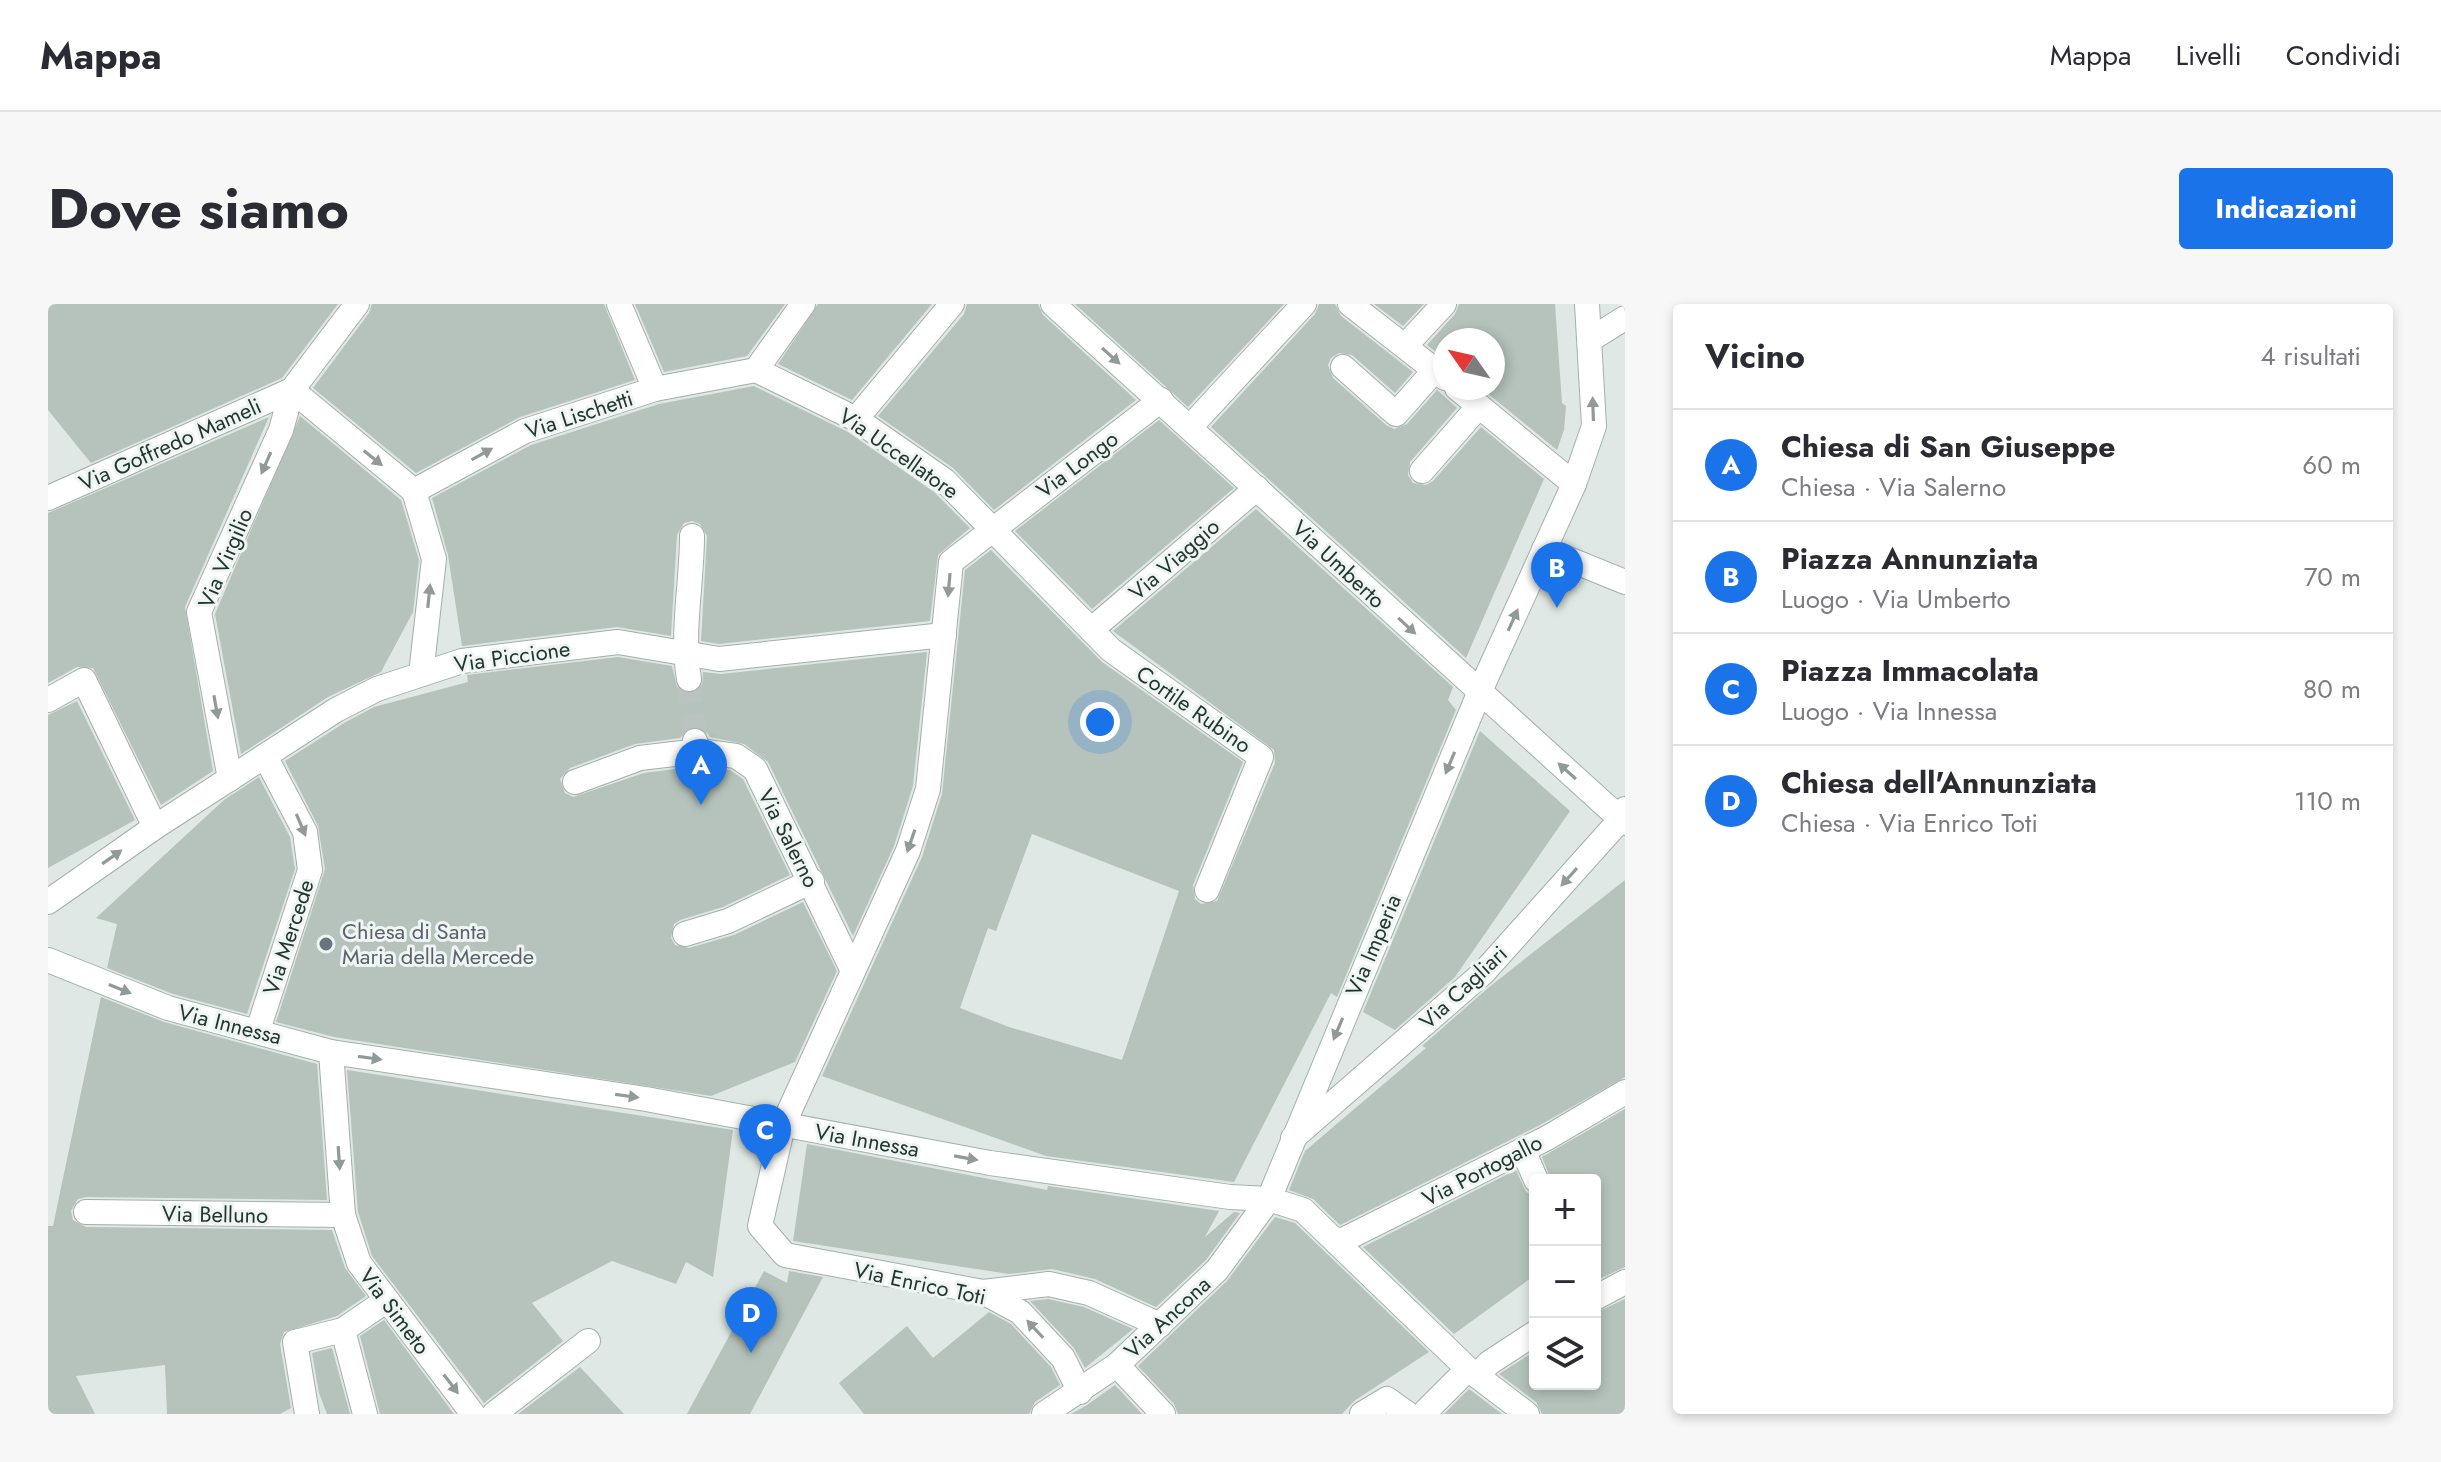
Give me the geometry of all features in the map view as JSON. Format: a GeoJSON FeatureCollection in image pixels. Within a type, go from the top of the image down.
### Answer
{"type":"FeatureCollection","features":[{"type":"Feature","properties":{"kind":"street"},"geometry":{"type":"LineString","coordinates":[[357,304],[292,390],[414,491],[434,559],[421,674]]}},
{"type":"Feature","properties":{"kind":"street"},"geometry":{"type":"LineString","coordinates":[[619,304],[655,389]]}},
{"type":"Feature","properties":{"kind":"street"},"geometry":{"type":"LineString","coordinates":[[756,370],[803,304]]}},
{"type":"Feature","properties":{"kind":"street"},"geometry":{"type":"LineString","coordinates":[[856,419],[952,304]]}},
{"type":"Feature","properties":{"kind":"street","name":"Via Umberto"},"geometry":{"type":"LineString","coordinates":[[1053,304],[1480,691],[1624,817]]}},
{"type":"Feature","properties":{"kind":"street"},"geometry":{"type":"LineString","coordinates":[[1190,427],[1304,304]]}},
{"type":"Feature","properties":{"kind":"street"},"geometry":{"type":"LineString","coordinates":[[1350,304],[1433,368]]}},
{"type":"Feature","properties":{"kind":"street"},"geometry":{"type":"LineString","coordinates":[[1405,346],[1444,304]]}},
{"type":"Feature","properties":{"kind":"street","name":"Via Imperia"},"geometry":{"type":"LineString","coordinates":[[1269,1199],[1480,691],[1574,484],[1594,426],[1587,304]]}},
{"type":"Feature","properties":{"kind":"street"},"geometry":{"type":"LineString","coordinates":[[1591,339],[1625,318]]}},
{"type":"Feature","properties":{"kind":"street"},"geometry":{"type":"LineString","coordinates":[[1343,367],[1396,414],[1433,380]]}},
{"type":"Feature","properties":{"kind":"street","name":"Via Lischetti"},"geometry":{"type":"LineString","coordinates":[[414,491],[525,431],[655,389],[756,370]]}},
{"type":"Feature","properties":{"kind":"street","name":"Via Uccellatore"},"geometry":{"type":"LineString","coordinates":[[756,370],[856,419],[944,480],[1091,630]]}},
{"type":"Feature","properties":{"kind":"street","name":"Via Goffredo Mameli"},"geometry":{"type":"LineString","coordinates":[[48,498],[292,390]]}},
{"type":"Feature","properties":{"kind":"street","name":"Via Virgilio"},"geometry":{"type":"LineString","coordinates":[[230,779],[199,612],[281,430],[292,390]]}},
{"type":"Feature","properties":{"kind":"street","name":"Via Longo"},"geometry":{"type":"LineString","coordinates":[[771,1242],[760,1226],[783,1125],[908,851],[928,789],[951,562],[1161,400]]}},
{"type":"Feature","properties":{"kind":"street"},"geometry":{"type":"LineString","coordinates":[[1472,400],[1574,484]]}},
{"type":"Feature","properties":{"kind":"street"},"geometry":{"type":"LineString","coordinates":[[1422,471],[1479,406]]}},
{"type":"Feature","properties":{"kind":"street","name":"Via Viaggio"},"geometry":{"type":"LineString","coordinates":[[1091,630],[1257,488]]}},
{"type":"Feature","properties":{"kind":"street"},"geometry":{"type":"LineString","coordinates":[[689,679],[684,652],[692,575],[692,536]]}},
{"type":"Feature","properties":{"kind":"street"},"geometry":{"type":"LineString","coordinates":[[1544,549],[1625,582]]}},
{"type":"Feature","properties":{"kind":"street","name":"Cortile Rubino"},"geometry":{"type":"LineString","coordinates":[[1091,630],[1111,650],[1261,757],[1207,890]]}},
{"type":"Feature","properties":{"kind":"street","name":"Via Piccione"},"geometry":{"type":"LineString","coordinates":[[48,902],[155,827],[377,689],[462,661],[618,642],[719,659],[944,635]]}},
{"type":"Feature","properties":{"kind":"street"},"geometry":{"type":"LineString","coordinates":[[48,700],[84,680],[155,827]]}},
{"type":"Feature","properties":{"kind":"street","name":"Via Salerno"},"geometry":{"type":"LineString","coordinates":[[575,782],[640,758],[697,746],[736,756],[755,769],[853,971]]}},
{"type":"Feature","properties":{"kind":"street","name":"Via Mercede"},"geometry":{"type":"LineString","coordinates":[[258,1030],[310,870],[305,832],[265,756]]}},
{"type":"Feature","properties":{"kind":"street","name":"Via Cagliari"},"geometry":{"type":"LineString","coordinates":[[1291,1140],[1483,973],[1624,817]]}},
{"type":"Feature","properties":{"kind":"street"},"geometry":{"type":"LineString","coordinates":[[685,934],[728,921],[812,881]]}},
{"type":"Feature","properties":{"kind":"street","name":"Via Innessa"},"geometry":{"type":"LineString","coordinates":[[48,960],[168,1008],[331,1052],[646,1099],[990,1163],[1230,1197],[1269,1199],[1303,1210],[1473,1372],[1527,1414]]}},
{"type":"Feature","properties":{"kind":"street","name":"Via Simeto"},"geometry":{"type":"LineString","coordinates":[[331,1052],[343,1215],[359,1263],[473,1414]]}},
{"type":"Feature","properties":{"kind":"street","name":"Via Portogallo"},"geometry":{"type":"LineString","coordinates":[[1337,1243],[1523,1150],[1625,1092]]}},
{"type":"Feature","properties":{"kind":"street"},"geometry":{"type":"LineString","coordinates":[[1523,1150],[1533,1174]]}},
{"type":"Feature","properties":{"kind":"street","name":"Via Ancona"},"geometry":{"type":"LineString","coordinates":[[1044,1414],[1117,1365],[1160,1325],[1217,1270],[1269,1199]]}},
{"type":"Feature","properties":{"kind":"street","name":"Via Belluno"},"geometry":{"type":"LineString","coordinates":[[86,1212],[343,1215]]}},
{"type":"Feature","properties":{"kind":"street","name":"Via Enrico Toti"},"geometry":{"type":"LineString","coordinates":[[771,1242],[785,1255],[983,1292],[1020,1312],[1063,1358],[1080,1392]]}},
{"type":"Feature","properties":{"kind":"street"},"geometry":{"type":"LineString","coordinates":[[1601,1295],[1625,1282]]}},
{"type":"Feature","properties":{"kind":"street"},"geometry":{"type":"LineString","coordinates":[[983,1292],[1049,1284],[1089,1293],[1160,1325]]}},
{"type":"Feature","properties":{"kind":"street"},"geometry":{"type":"LineString","coordinates":[[307,1414],[295,1342],[343,1330],[387,1300]]}},
{"type":"Feature","properties":{"kind":"street"},"geometry":{"type":"LineString","coordinates":[[343,1330],[365,1414]]}},
{"type":"Feature","properties":{"kind":"street"},"geometry":{"type":"LineString","coordinates":[[1423,1414],[1473,1372],[1529,1337]]}},
{"type":"Feature","properties":{"kind":"street"},"geometry":{"type":"LineString","coordinates":[[494,1414],[588,1341]]}},
{"type":"Feature","properties":{"kind":"street"},"geometry":{"type":"LineString","coordinates":[[1117,1365],[1163,1414]]}},
{"type":"Feature","properties":{"kind":"street"},"geometry":{"type":"LineString","coordinates":[[1362,1414],[1387,1399],[1408,1414]]}},
{"type":"Feature","properties":{"kind":"building"},"geometry":{"type":"Polygon","coordinates":[[[48,304],[338,304],[282,378],[91,463],[48,410],[48,304]]]}},
{"type":"Feature","properties":{"kind":"building"},"geometry":{"type":"Polygon","coordinates":[[[372,304],[604,304],[635,380],[520,417],[416,473],[313,388],[369,313],[372,304]]]}},
{"type":"Feature","properties":{"kind":"building"},"geometry":{"type":"Polygon","coordinates":[[[635,304],[785,304],[747,356],[664,372],[635,304]]]}},
{"type":"Feature","properties":{"kind":"building"},"geometry":{"type":"Polygon","coordinates":[[[818,304],[932,304],[852,400],[778,364],[818,304]]]}},
{"type":"Feature","properties":{"kind":"building"},"geometry":{"type":"Polygon","coordinates":[[[967,304],[1038,304],[1043,315],[1136,400],[994,510],[953,468],[878,416],[964,314],[967,304]]]}},
{"type":"Feature","properties":{"kind":"building"},"geometry":{"type":"Polygon","coordinates":[[[1075,304],[1284,304],[1188,407],[1075,304]]]}},
{"type":"Feature","properties":{"kind":"building"},"geometry":{"type":"Polygon","coordinates":[[[1319,304],[1335,304],[1341,316],[1413,372],[1395,393],[1352,355],[1339,353],[1331,358],[1328,365],[1333,378],[1386,425],[1394,429],[1407,424],[1433,395],[1433,400],[1448,400],[1457,408],[1410,462],[1408,475],[1413,483],[1426,485],[1433,481],[1481,427],[1544,479],[1466,658],[1211,427],[1315,314],[1319,304]]]}},
{"type":"Feature","properties":{"kind":"building"},"geometry":{"type":"Polygon","coordinates":[[[1374,304],[1424,304],[1403,326],[1374,304]]]}},
{"type":"Feature","properties":{"kind":"building"},"geometry":{"type":"Polygon","coordinates":[[[1459,304],[1555,304],[1562,403],[1566,406],[1564,430],[1557,450],[1496,400],[1505,400],[1505,328],[1442,328],[1455,314],[1459,304]]]}},
{"type":"Feature","properties":{"kind":"building"},"geometry":{"type":"Polygon","coordinates":[[[754,386],[848,432],[934,492],[970,528],[938,555],[930,621],[719,644],[701,641],[707,536],[700,524],[692,521],[684,523],[677,535],[671,636],[617,627],[462,646],[448,555],[432,498],[531,445],[659,404],[754,386]]]}},
{"type":"Feature","properties":{"kind":"building"},"geometry":{"type":"Polygon","coordinates":[[[300,416],[401,500],[419,560],[413,612],[381,672],[328,697],[241,754],[215,614],[300,416]]]}},
{"type":"Feature","properties":{"kind":"building"},"geometry":{"type":"Polygon","coordinates":[[[269,417],[185,607],[213,771],[161,805],[93,668],[77,667],[48,683],[48,513],[269,417]]]}},
{"type":"Feature","properties":{"kind":"building"},"geometry":{"type":"Polygon","coordinates":[[[1159,420],[1234,488],[1092,609],[1015,531],[1159,420]]]}},
{"type":"Feature","properties":{"kind":"building"},"geometry":{"type":"Polygon","coordinates":[[[1256,509],[1453,687],[1448,700],[1456,710],[1337,997],[1331,993],[1234,1182],[1046,1156],[822,1076],[922,857],[942,794],[965,570],[991,550],[1102,662],[1243,762],[1193,885],[1195,899],[1201,904],[1217,901],[1275,763],[1274,750],[1113,631],[1256,509]],[[1032,834],[996,931],[988,928],[960,1008],[1009,1027],[1122,1060],[1179,891],[1032,834]]]}},
{"type":"Feature","properties":{"kind":"building"},"geometry":{"type":"Polygon","coordinates":[[[927,652],[913,786],[894,846],[853,936],[768,762],[744,744],[710,737],[704,729],[690,727],[680,738],[635,744],[570,768],[560,779],[565,793],[573,797],[644,773],[699,766],[730,770],[743,779],[790,875],[723,907],[680,920],[674,924],[671,938],[675,945],[689,948],[734,935],[803,902],[837,971],[795,1062],[711,1096],[334,1037],[276,1022],[325,869],[318,826],[285,761],[344,723],[374,707],[468,682],[467,675],[618,657],[672,666],[677,687],[690,694],[702,686],[703,672],[721,674],[927,652]]]}},
{"type":"Feature","properties":{"kind":"building"},"geometry":{"type":"Polygon","coordinates":[[[77,701],[135,820],[48,868],[48,715],[77,701]]]}},
{"type":"Feature","properties":{"kind":"building"},"geometry":{"type":"Polygon","coordinates":[[[1480,731],[1570,811],[1455,977],[1395,1030],[1363,1012],[1480,731]]]}},
{"type":"Feature","properties":{"kind":"building"},"geometry":{"type":"Polygon","coordinates":[[[259,777],[290,837],[295,869],[247,1014],[173,994],[107,968],[117,924],[96,918],[224,800],[259,777]]]}},
{"type":"Feature","properties":{"kind":"building"},"geometry":{"type":"Polygon","coordinates":[[[1625,880],[1625,1077],[1540,1125],[1340,1225],[1313,1199],[1289,1190],[1305,1151],[1426,1048],[1422,1046],[1488,988],[1625,880]]]}},
{"type":"Feature","properties":{"kind":"building"},"geometry":{"type":"Polygon","coordinates":[[[101,997],[164,1022],[317,1064],[327,1200],[86,1197],[78,1199],[71,1211],[73,1220],[86,1227],[332,1230],[345,1268],[366,1296],[337,1316],[284,1332],[280,1344],[291,1408],[280,1414],[167,1414],[165,1365],[76,1376],[95,1414],[48,1414],[48,1226],[53,1226],[101,997]]]}},
{"type":"Feature","properties":{"kind":"building"},"geometry":{"type":"Polygon","coordinates":[[[347,1070],[733,1130],[713,1277],[686,1262],[676,1284],[612,1261],[532,1303],[563,1341],[484,1403],[372,1256],[358,1212],[347,1070]]]}},
{"type":"Feature","properties":{"kind":"building"},"geometry":{"type":"Polygon","coordinates":[[[1625,1109],[1625,1267],[1601,1278],[1601,1174],[1549,1174],[1542,1157],[1625,1109]]]}},
{"type":"Feature","properties":{"kind":"building"},"geometry":{"type":"Polygon","coordinates":[[[807,1144],[1047,1190],[1048,1186],[1219,1211],[1205,1237],[1234,1212],[1240,1213],[1206,1260],[1156,1307],[1095,1279],[1052,1269],[1009,1274],[793,1241],[807,1144]]]}},
{"type":"Feature","properties":{"kind":"building"},"geometry":{"type":"Polygon","coordinates":[[[1516,1170],[1529,1193],[1529,1279],[1454,1334],[1363,1247],[1516,1170]]]}},
{"type":"Feature","properties":{"kind":"building"},"geometry":{"type":"Polygon","coordinates":[[[1275,1217],[1295,1223],[1429,1352],[1354,1401],[1342,1414],[1178,1414],[1174,1404],[1138,1366],[1227,1281],[1275,1217]]]}},
{"type":"Feature","properties":{"kind":"building"},"geometry":{"type":"Polygon","coordinates":[[[764,1271],[787,1283],[789,1271],[823,1277],[750,1414],[687,1414],[764,1271]]]}},
{"type":"Feature","properties":{"kind":"building"},"geometry":{"type":"Polygon","coordinates":[[[1048,1299],[1084,1307],[1133,1329],[1085,1368],[1074,1348],[1030,1301],[1048,1299]]]}},
{"type":"Feature","properties":{"kind":"building"},"geometry":{"type":"Polygon","coordinates":[[[1625,1299],[1625,1414],[1542,1414],[1536,1402],[1499,1374],[1529,1355],[1529,1390],[1601,1390],[1601,1310],[1625,1299]]]}},
{"type":"Feature","properties":{"kind":"building"},"geometry":{"type":"Polygon","coordinates":[[[989,1312],[1011,1324],[1051,1367],[1060,1385],[1035,1402],[1029,1414],[864,1414],[839,1383],[907,1326],[933,1358],[989,1312]]]}},
{"type":"Feature","properties":{"kind":"building"},"geometry":{"type":"Polygon","coordinates":[[[384,1320],[454,1414],[380,1414],[360,1336],[384,1320]]]}},
{"type":"Feature","properties":{"kind":"building"},"geometry":{"type":"Polygon","coordinates":[[[332,1348],[350,1414],[327,1414],[319,1393],[312,1353],[332,1348]]]}},
{"type":"Feature","properties":{"kind":"building"},"geometry":{"type":"Polygon","coordinates":[[[580,1367],[624,1414],[518,1414],[580,1367]]]}},
{"type":"Feature","properties":{"kind":"building"},"geometry":{"type":"Polygon","coordinates":[[[1115,1385],[1142,1414],[1071,1414],[1087,1405],[1115,1385]]]}},
{"type":"Feature","properties":{"kind":"building"},"geometry":{"type":"Polygon","coordinates":[[[1469,1389],[1502,1414],[1444,1414],[1469,1389]]]}},
{"type":"Feature","properties":{"kind":"tunnel"},"geometry":{"type":"LineString","coordinates":[[689,679],[695,741]]}},
{"type":"Feature","properties":{"kind":"place","name":"Piazza Annunziata"},"geometry":{"type":"Point","coordinates":[1557,608]}},
{"type":"Feature","properties":{"kind":"place","name":"Chiesa di San Giuseppe"},"geometry":{"type":"Point","coordinates":[701,805]}},
{"type":"Feature","properties":{"kind":"place","name":"Chiesa di Santa Maria della Mercede"},"geometry":{"type":"Point","coordinates":[326,944]}},
{"type":"Feature","properties":{"kind":"place","name":"Piazza Immacolata"},"geometry":{"type":"Point","coordinates":[765,1170]}},
{"type":"Feature","properties":{"kind":"place","name":"Chiesa dell'Annunziata"},"geometry":{"type":"Point","coordinates":[751,1353]}}]}
